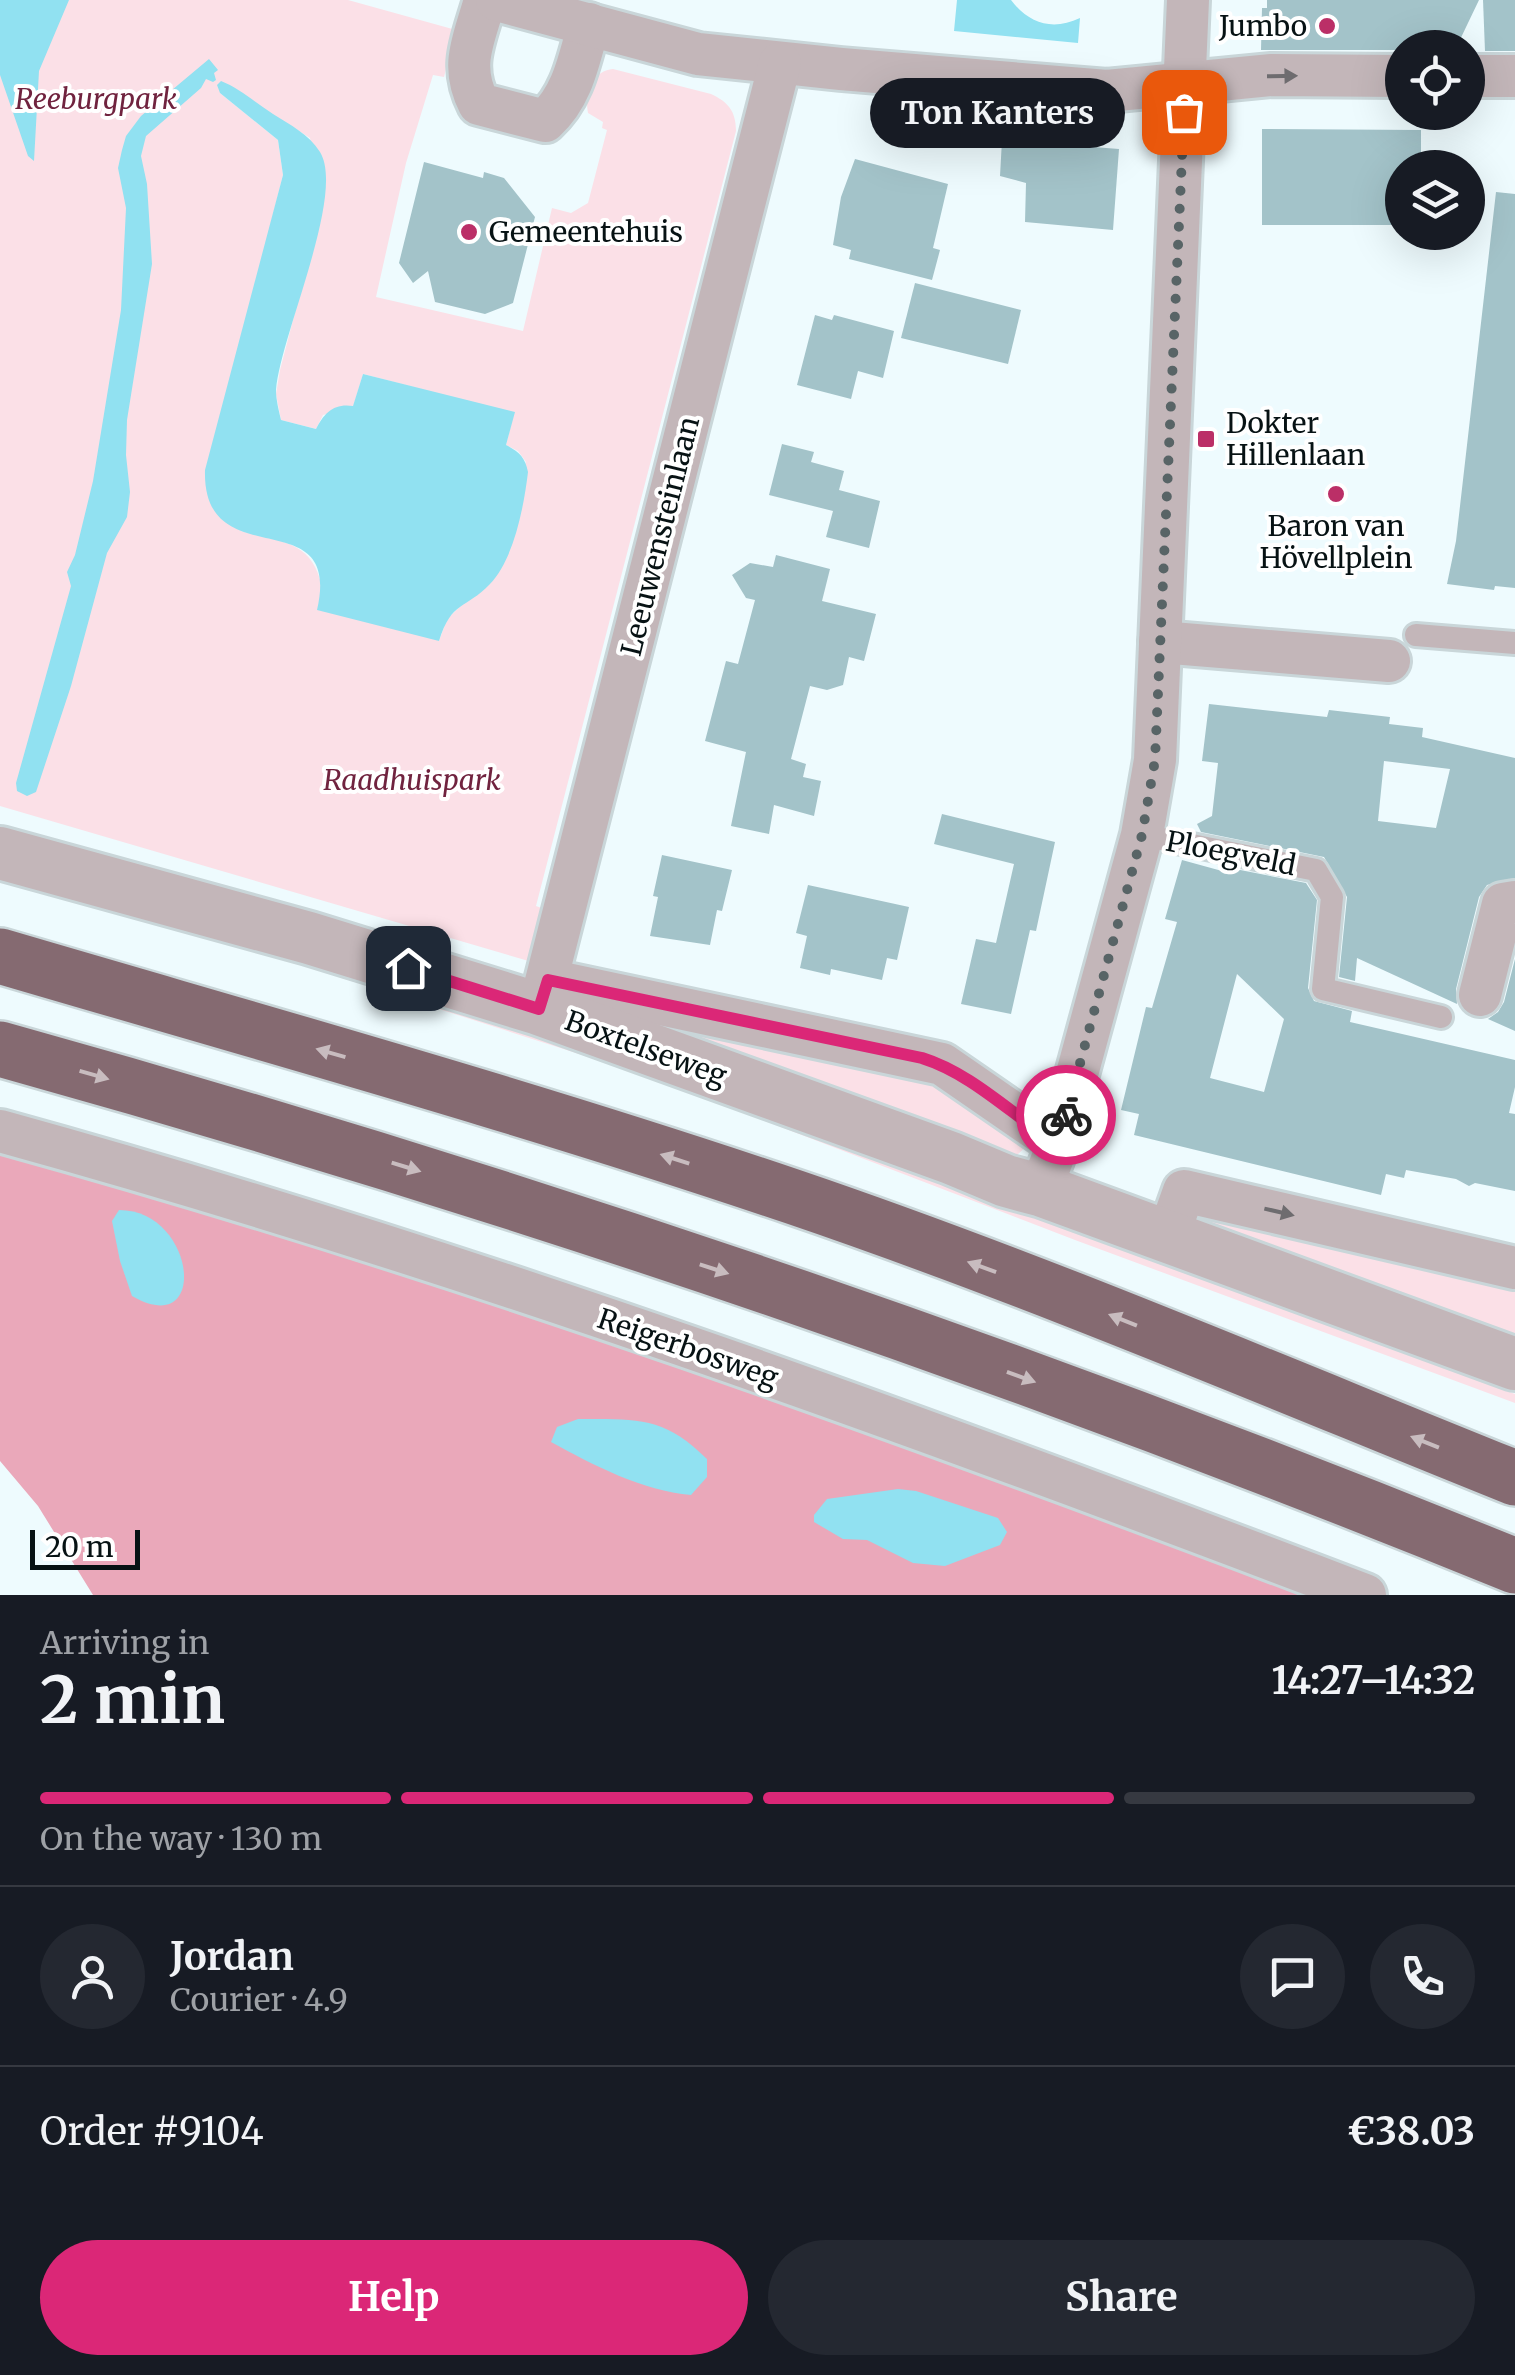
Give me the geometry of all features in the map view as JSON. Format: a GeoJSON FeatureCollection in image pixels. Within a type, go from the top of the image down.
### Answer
{"type":"FeatureCollection","features":[{"type":"Feature","properties":{"kind":"highway"},"geometry":{"type":"LineString","coordinates":[[0,956],[453,1088],[796,1198],[1073,1300],[1515,1478]]}},
{"type":"Feature","properties":{"kind":"highway"},"geometry":{"type":"LineString","coordinates":[[0,1049],[416,1170],[743,1278],[1054,1389],[1515,1566]]}},
{"type":"Feature","properties":{"kind":"street"},"geometry":{"type":"LineString","coordinates":[[485,0],[468,58],[468,83],[479,104],[545,121],[559,108],[571,86],[590,24]]}},
{"type":"Feature","properties":{"kind":"street"},"geometry":{"type":"LineString","coordinates":[[498,0],[590,24],[638,18],[698,54],[1107,91],[1272,75],[1385,76]]}},
{"type":"Feature","properties":{"kind":"street"},"geometry":{"type":"LineString","coordinates":[[1048,1168],[1142,835],[1155,760],[1188,0]]}},
{"type":"Feature","properties":{"kind":"street","name":"Leeuwensteinlaan"},"geometry":{"type":"LineString","coordinates":[[543,995],[780,63]]}},
{"type":"Feature","properties":{"kind":"street"},"geometry":{"type":"LineString","coordinates":[[1485,76],[1515,76]]}},
{"type":"Feature","properties":{"kind":"street"},"geometry":{"type":"LineString","coordinates":[[1160,642],[1403,648]]}},
{"type":"Feature","properties":{"kind":"street","name":"Boxtelseweg"},"geometry":{"type":"LineString","coordinates":[[0,853],[309,938],[543,995],[942,1064],[1048,1168],[1176,1215],[1515,1364]]}},
{"type":"Feature","properties":{"kind":"street"},"geometry":{"type":"LineString","coordinates":[[1480,995],[1503,904],[1515,902]]}},
{"type":"Feature","properties":{"kind":"street","name":"Boxtelseweg"},"geometry":{"type":"LineString","coordinates":[[543,995],[1006,1182],[1048,1168]]}},
{"type":"Feature","properties":{"kind":"street","name":"Reigerbosweg"},"geometry":{"type":"LineString","coordinates":[[0,1132],[371,1242],[675,1342],[930,1431],[1365,1595]]}},
{"type":"Feature","properties":{"kind":"street","name":"Boxtelseweg"},"geometry":{"type":"LineString","coordinates":[[1176,1215],[1515,1268]]}},
{"type":"Feature","properties":{"kind":"lane"},"geometry":{"type":"LineString","coordinates":[[1403,648],[1515,644]]}},
{"type":"Feature","properties":{"kind":"lane","name":"Ploegveld"},"geometry":{"type":"LineString","coordinates":[[1142,835],[1316,870],[1332,897],[1324,989],[1441,1017]]}},
{"type":"Feature","properties":{"kind":"green space","name":"Raadhuispark"},"geometry":{"type":"Polygon","coordinates":[[[0,0],[348,0],[456,30],[444,77],[433,75],[406,163],[376,297],[523,331],[552,208],[571,213],[588,203],[607,130],[602,128],[603,122],[588,113],[587,98],[595,79],[613,69],[711,94],[726,104],[733,113],[736,131],[536,906],[547,910],[532,962],[0,806],[0,0]],[[221,82],[220,93],[278,140],[283,175],[254,290],[241,531],[293,546],[311,560],[322,587],[439,641],[447,619],[466,601],[526,462],[518,451],[506,445],[514,413],[363,374],[353,407],[323,415],[316,429],[281,420],[276,394],[280,370],[323,205],[310,138],[221,82]]]}},
{"type":"Feature","properties":{"kind":"green space"},"geometry":{"type":"Polygon","coordinates":[[[261,952],[517,1023],[1515,1394],[1515,1403],[648,1076],[261,952]]]}},
{"type":"Feature","properties":{"kind":"green space"},"geometry":{"type":"Polygon","coordinates":[[[588,997],[937,1077],[1030,1143],[1017,1155],[984,1155],[588,997]]]}},
{"type":"Feature","properties":{"kind":"green space"},"geometry":{"type":"Polygon","coordinates":[[[1204,1213],[1228,1213],[1228,1224],[1374,1259],[1378,1249],[1501,1278],[1499,1288],[1515,1292],[1515,1345],[1198,1228],[1198,1219],[1204,1213]]]}},
{"type":"Feature","properties":{"kind":"shaded area"},"geometry":{"type":"Polygon","coordinates":[[[0,1145],[670,1356],[1322,1595],[93,1595],[38,1506],[0,1461],[0,1145]]]}},
{"type":"Feature","properties":{"kind":"water"},"geometry":{"type":"Polygon","coordinates":[[[0,0],[69,0],[39,71],[34,161],[28,156],[0,75],[0,0]]]}},
{"type":"Feature","properties":{"kind":"water"},"geometry":{"type":"Polygon","coordinates":[[[957,0],[1011,0],[1026,15],[1042,23],[1060,24],[1080,18],[1078,43],[954,31],[957,0]]]}},
{"type":"Feature","properties":{"kind":"water"},"geometry":{"type":"Polygon","coordinates":[[[209,59],[218,70],[214,73],[216,80],[206,79],[201,88],[146,136],[141,156],[147,184],[152,264],[127,420],[127,517],[107,553],[71,686],[36,792],[27,796],[17,791],[16,783],[71,586],[67,572],[75,555],[93,481],[121,310],[126,208],[118,168],[122,150],[126,136],[141,116],[209,59]]]}},
{"type":"Feature","properties":{"kind":"water"},"geometry":{"type":"Polygon","coordinates":[[[221,81],[305,135],[320,152],[326,172],[319,232],[280,366],[276,390],[281,420],[316,429],[330,410],[353,406],[363,374],[515,412],[506,445],[521,456],[528,472],[512,547],[490,584],[449,618],[439,641],[317,610],[320,576],[310,556],[292,545],[246,533],[225,522],[210,503],[205,470],[283,175],[278,140],[220,93],[217,85],[221,81]]]}},
{"type":"Feature","properties":{"kind":"water"},"geometry":{"type":"Polygon","coordinates":[[[119,1210],[145,1216],[164,1230],[178,1249],[184,1270],[182,1289],[174,1302],[157,1305],[132,1296],[112,1221],[119,1210]]]}},
{"type":"Feature","properties":{"kind":"water"},"geometry":{"type":"Polygon","coordinates":[[[578,1419],[633,1420],[663,1427],[707,1459],[707,1477],[691,1495],[673,1493],[619,1476],[551,1442],[557,1427],[578,1419]]]}},
{"type":"Feature","properties":{"kind":"water"},"geometry":{"type":"Polygon","coordinates":[[[898,1489],[916,1491],[998,1518],[1007,1532],[1000,1545],[945,1566],[913,1563],[867,1540],[843,1539],[814,1522],[814,1515],[827,1499],[898,1489]]]}},
{"type":"Feature","properties":{"kind":"building"},"geometry":{"type":"Polygon","coordinates":[[[1267,0],[1479,0],[1465,30],[1385,30],[1385,50],[1261,50],[1262,8],[1267,8],[1267,0]]]}},
{"type":"Feature","properties":{"kind":"building"},"geometry":{"type":"Polygon","coordinates":[[[1483,0],[1515,0],[1515,51],[1485,51],[1483,0]]]}},
{"type":"Feature","properties":{"kind":"building"},"geometry":{"type":"Polygon","coordinates":[[[1262,129],[1421,130],[1421,150],[1385,150],[1385,225],[1262,225],[1262,129]]]}},
{"type":"Feature","properties":{"kind":"building"},"geometry":{"type":"Polygon","coordinates":[[[1002,140],[1119,149],[1113,230],[1025,222],[1026,183],[1000,176],[1002,140]]]}},
{"type":"Feature","properties":{"kind":"building"},"geometry":{"type":"Polygon","coordinates":[[[855,159],[948,184],[933,248],[940,250],[932,280],[849,259],[851,250],[833,245],[841,197],[855,159]]]}},
{"type":"Feature","properties":{"kind":"building","name":"Gemeentehuis"},"geometry":{"type":"Polygon","coordinates":[[[424,162],[483,178],[484,172],[504,178],[535,217],[513,303],[485,314],[435,302],[428,271],[413,283],[399,263],[424,162]]]}},
{"type":"Feature","properties":{"kind":"building"},"geometry":{"type":"Polygon","coordinates":[[[1496,192],[1515,194],[1515,588],[1495,586],[1494,590],[1447,584],[1456,541],[1496,192]]]}},
{"type":"Feature","properties":{"kind":"building"},"geometry":{"type":"Polygon","coordinates":[[[915,283],[1021,310],[1008,364],[901,338],[915,283]]]}},
{"type":"Feature","properties":{"kind":"building"},"geometry":{"type":"Polygon","coordinates":[[[815,315],[832,320],[834,315],[894,331],[883,378],[858,371],[851,399],[797,385],[815,315]]]}},
{"type":"Feature","properties":{"kind":"building"},"geometry":{"type":"Polygon","coordinates":[[[782,444],[814,452],[811,462],[844,471],[839,490],[880,501],[869,548],[826,537],[833,511],[769,495],[782,444]]]}},
{"type":"Feature","properties":{"kind":"building"},"geometry":{"type":"Polygon","coordinates":[[[776,555],[830,569],[822,601],[876,614],[864,661],[849,657],[843,685],[827,690],[810,686],[791,759],[806,764],[803,777],[821,781],[814,816],[774,805],[769,834],[731,826],[746,752],[705,741],[726,661],[738,664],[755,600],[746,598],[732,575],[750,563],[773,567],[776,555]]]}},
{"type":"Feature","properties":{"kind":"building"},"geometry":{"type":"Polygon","coordinates":[[[1209,704],[1327,717],[1329,710],[1390,717],[1389,724],[1423,728],[1422,737],[1515,758],[1515,878],[1487,885],[1479,897],[1456,989],[1457,1004],[1357,958],[1355,981],[1339,977],[1347,897],[1324,857],[1201,832],[1197,824],[1212,816],[1218,763],[1202,761],[1209,704]],[[1384,761],[1378,821],[1436,828],[1450,769],[1384,761]]]}},
{"type":"Feature","properties":{"kind":"building"},"geometry":{"type":"Polygon","coordinates":[[[942,814],[1055,842],[1036,931],[1030,930],[1011,1014],[961,1004],[976,939],[996,943],[1014,864],[934,844],[942,814]]]}},
{"type":"Feature","properties":{"kind":"building"},"geometry":{"type":"Polygon","coordinates":[[[662,855],[732,870],[722,911],[717,910],[710,945],[650,936],[662,855]]]}},
{"type":"Feature","properties":{"kind":"building"},"geometry":{"type":"Polygon","coordinates":[[[1182,860],[1222,871],[1220,866],[1306,883],[1317,900],[1308,988],[1314,1001],[1352,1011],[1350,1022],[1515,1060],[1515,1087],[1509,1113],[1515,1114],[1515,1191],[1475,1183],[1469,1186],[1456,1179],[1406,1170],[1404,1178],[1386,1174],[1381,1195],[1134,1135],[1139,1114],[1121,1110],[1146,1007],[1152,1008],[1177,922],[1165,919],[1182,860]],[[1237,974],[1210,1078],[1264,1092],[1284,1019],[1237,974]]]}},
{"type":"Feature","properties":{"kind":"building"},"geometry":{"type":"Polygon","coordinates":[[[808,885],[909,907],[897,960],[887,958],[882,980],[831,969],[830,975],[800,968],[807,936],[796,933],[808,885]]]}},
{"type":"Feature","properties":{"kind":"building"},"geometry":{"type":"Polygon","coordinates":[[[1515,959],[1515,1031],[1488,1019],[1504,1002],[1515,959]]]}},
{"type":"Feature","properties":{"kind":"way so far"},"geometry":{"type":"LineString","coordinates":[[1066,1115],[1142,835],[1155,760],[1184,112]]}},
{"type":"Feature","properties":{"kind":"place","name":"Jumbo"},"geometry":{"type":"Point","coordinates":[1327,26]}},
{"type":"Feature","properties":{"kind":"place","name":"Ton Kanters"},"geometry":{"type":"Point","coordinates":[1184,112]}},
{"type":"Feature","properties":{"kind":"place","name":"Gemeentehuis"},"geometry":{"type":"Point","coordinates":[469,232]}},
{"type":"Feature","properties":{"kind":"place","name":"Dokter Hillenlaan"},"geometry":{"type":"Point","coordinates":[1206,439]}},
{"type":"Feature","properties":{"kind":"place","name":"Baron van Hövellplein"},"geometry":{"type":"Point","coordinates":[1336,494]}},
{"type":"Feature","properties":{"kind":"route"},"geometry":{"type":"LineString","coordinates":[[408,968],[539,1009],[548,980],[922,1058],[964,1077],[1023,1123],[1058,1144],[1066,1115]]}},
{"type":"Feature","properties":{"kind":"park label","name":"Reeburgpark"},"geometry":{"type":"Point","coordinates":[96,99]}}]}
